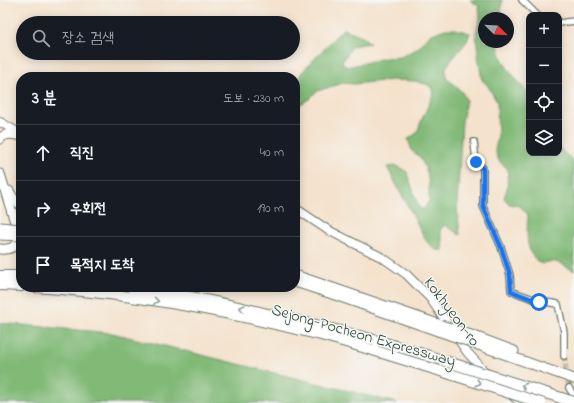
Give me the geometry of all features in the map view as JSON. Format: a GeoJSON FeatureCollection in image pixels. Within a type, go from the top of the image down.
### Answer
{"type":"FeatureCollection","features":[{"type":"Feature","properties":{"kind":"highway"},"geometry":{"type":"LineString","coordinates":[[0,140],[7,134],[16,135]]}},
{"type":"Feature","properties":{"kind":"highway"},"geometry":{"type":"LineString","coordinates":[[1,182],[16,201]]}},
{"type":"Feature","properties":{"kind":"highway"},"geometry":{"type":"LineString","coordinates":[[1,182],[16,225]]}},
{"type":"Feature","properties":{"kind":"highway"},"geometry":{"type":"LineString","coordinates":[[0,228],[16,229]]}},
{"type":"Feature","properties":{"kind":"highway"},"geometry":{"type":"LineString","coordinates":[[0,235],[16,238]]}},
{"type":"Feature","properties":{"kind":"highway"},"geometry":{"type":"LineString","coordinates":[[0,249],[12,248],[16,246]]}},
{"type":"Feature","properties":{"kind":"highway"},"geometry":{"type":"LineString","coordinates":[[300,274],[334,291]]}},
{"type":"Feature","properties":{"kind":"highway"},"geometry":{"type":"LineString","coordinates":[[0,276],[16,276]]}},
{"type":"Feature","properties":{"kind":"highway"},"geometry":{"type":"LineString","coordinates":[[300,277],[334,291],[440,328],[574,372]]}},
{"type":"Feature","properties":{"kind":"highway"},"geometry":{"type":"LineString","coordinates":[[300,283],[334,291]]}},
{"type":"Feature","properties":{"kind":"highway"},"geometry":{"type":"LineString","coordinates":[[0,285],[16,286]]}},
{"type":"Feature","properties":{"kind":"highway"},"geometry":{"type":"LineString","coordinates":[[300,287],[334,291]]}},
{"type":"Feature","properties":{"kind":"highway","name":"Sejong-Pocheon Expressway"},"geometry":{"type":"LineString","coordinates":[[82,292],[131,297],[213,310],[322,336],[441,371],[541,403]]}},
{"type":"Feature","properties":{"kind":"highway","name":"Sejong-Pocheon Expressway"},"geometry":{"type":"LineString","coordinates":[[166,292],[221,302],[374,340],[574,402]]}},
{"type":"Feature","properties":{"kind":"highway"},"geometry":{"type":"LineString","coordinates":[[472,339],[574,379]]}},
{"type":"Feature","properties":{"kind":"main road"},"geometry":{"type":"LineString","coordinates":[[0,122],[16,132]]}},
{"type":"Feature","properties":{"kind":"main road","name":"Kokhyeon-ro"},"geometry":{"type":"LineString","coordinates":[[300,211],[328,230],[383,258],[406,274],[430,298],[467,352],[487,374],[521,403]]}},
{"type":"Feature","properties":{"kind":"street"},"geometry":{"type":"LineString","coordinates":[[522,0],[534,12]]}},
{"type":"Feature","properties":{"kind":"street"},"geometry":{"type":"LineString","coordinates":[[562,22],[574,20]]}},
{"type":"Feature","properties":{"kind":"street"},"geometry":{"type":"LineString","coordinates":[[474,142],[476,162],[483,168],[483,206],[501,247],[510,275],[511,291],[539,302],[558,304],[564,332],[564,356]]}},
{"type":"Feature","properties":{"kind":"street"},"geometry":{"type":"LineString","coordinates":[[569,388],[574,396]]}},
{"type":"Feature","properties":{"kind":"green space"},"geometry":{"type":"Polygon","coordinates":[[[470,0],[502,0],[501,12],[480,12],[479,6],[470,0]]]}},
{"type":"Feature","properties":{"kind":"green space"},"geometry":{"type":"Polygon","coordinates":[[[478,26],[478,48],[499,48],[507,68],[526,90],[526,156],[562,156],[562,150],[574,162],[574,271],[566,266],[554,262],[546,262],[541,264],[536,259],[529,248],[527,229],[528,215],[520,206],[509,204],[504,198],[507,189],[508,169],[499,161],[495,150],[498,136],[497,102],[488,86],[482,80],[476,33],[478,26]]]}},
{"type":"Feature","properties":{"kind":"green space"},"geometry":{"type":"Polygon","coordinates":[[[343,29],[360,35],[370,43],[352,46],[342,63],[347,67],[385,58],[401,57],[419,47],[430,35],[445,29],[455,29],[470,33],[467,41],[446,67],[446,78],[462,92],[466,100],[462,122],[457,206],[460,235],[445,225],[440,230],[443,250],[436,250],[427,242],[387,167],[397,166],[407,172],[419,208],[424,209],[429,201],[427,172],[420,157],[412,151],[408,139],[417,133],[434,92],[429,85],[415,81],[392,80],[354,84],[343,83],[317,91],[309,99],[300,104],[300,76],[343,29]]]}},
{"type":"Feature","properties":{"kind":"green space"},"geometry":{"type":"Polygon","coordinates":[[[0,323],[112,333],[397,403],[0,403],[0,323]]]}},
{"type":"Feature","properties":{"kind":"tunnel"},"geometry":{"type":"LineString","coordinates":[[564,356],[569,388]]}},
{"type":"Feature","properties":{"kind":"route"},"geometry":{"type":"LineString","coordinates":[[476,162],[483,168],[483,206],[501,247],[510,275],[511,291],[539,302]]}}]}
